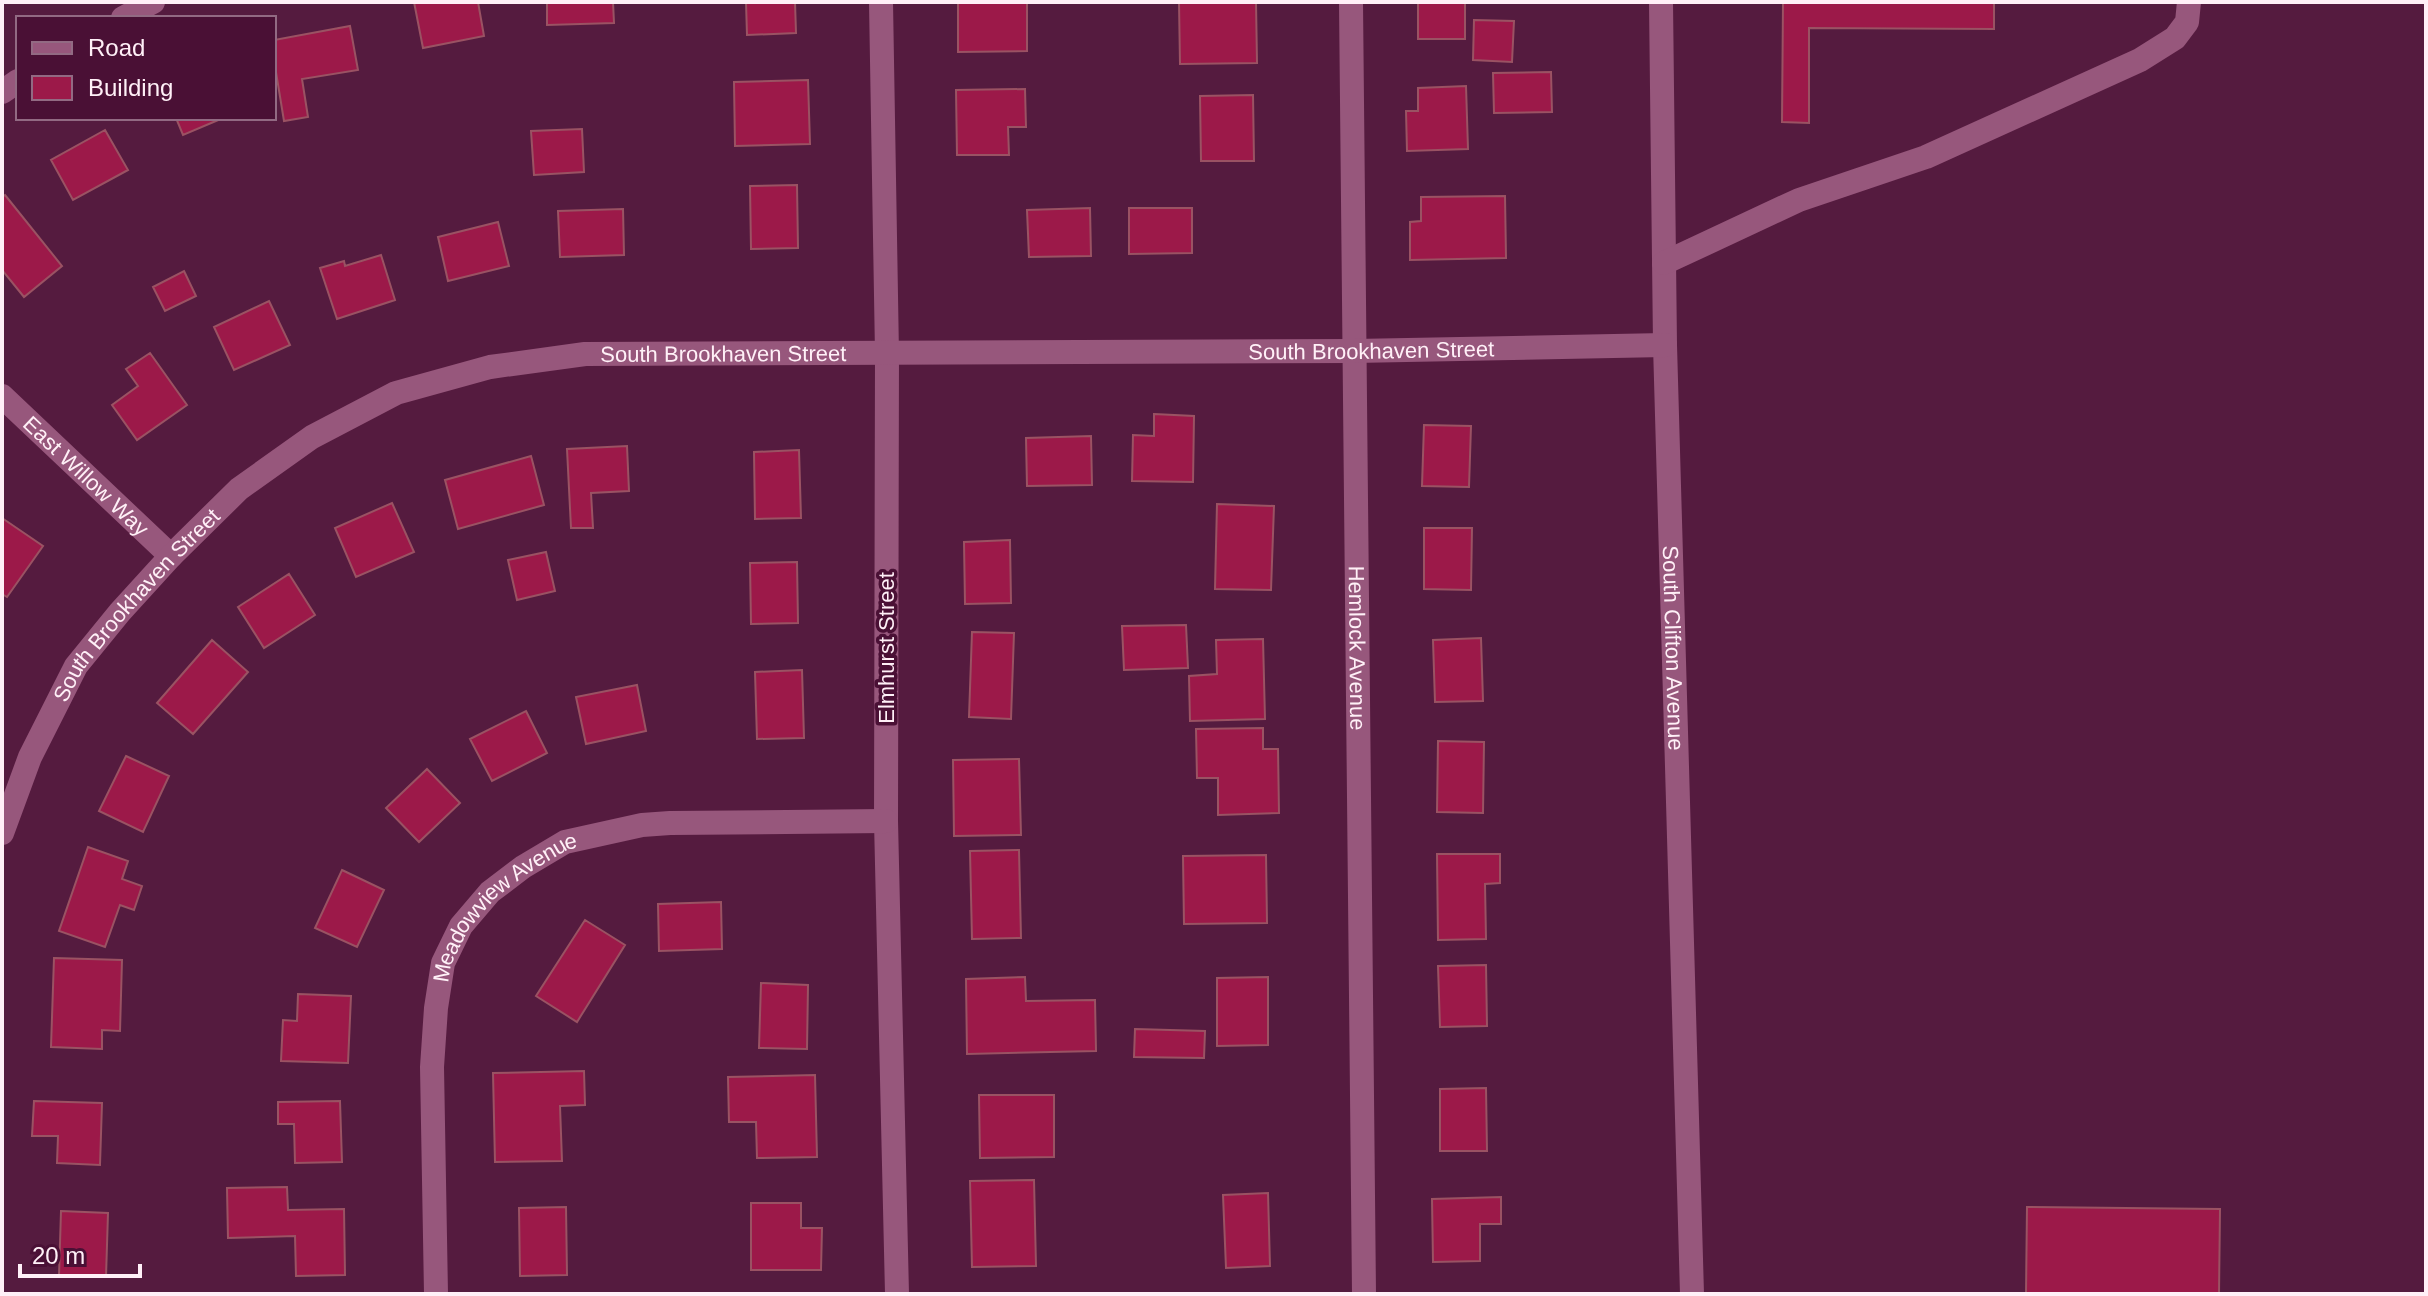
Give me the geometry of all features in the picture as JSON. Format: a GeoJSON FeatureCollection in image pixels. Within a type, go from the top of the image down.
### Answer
{"type":"FeatureCollection","features":[{"type":"Feature","properties":{"kind":"street"},"geometry":{"type":"LineString","coordinates":[[127,16],[153,2]]}},
{"type":"Feature","properties":{"kind":"street","name":"Elmhurst Street"},"geometry":{"type":"LineString","coordinates":[[881,2],[887,354],[886,821],[897,1294]]}},
{"type":"Feature","properties":{"kind":"street","name":"Hemlock Avenue"},"geometry":{"type":"LineString","coordinates":[[1351,2],[1364,1294]]}},
{"type":"Feature","properties":{"kind":"street","name":"South Clifton Avenue"},"geometry":{"type":"LineString","coordinates":[[1661,2],[1665,345],[1692,1294]]}},
{"type":"Feature","properties":{"kind":"street"},"geometry":{"type":"LineString","coordinates":[[1664,263],[1799,200],[1926,157],[2140,60],[2175,38],[2187,22],[2189,2]]}},
{"type":"Feature","properties":{"kind":"street","name":"South Brookhaven Street"},"geometry":{"type":"LineString","coordinates":[[2,833],[30,757],[76,666],[120,612],[239,489],[312,437],[396,393],[490,367],[585,354],[1354,351],[1665,345]]}},
{"type":"Feature","properties":{"kind":"street","name":"East Willow Way"},"geometry":{"type":"LineString","coordinates":[[2,396],[171,556]]}},
{"type":"Feature","properties":{"kind":"street","name":"Meadowview Avenue"},"geometry":{"type":"LineString","coordinates":[[436,1294],[432,1084],[436,1008],[443,963],[461,926],[490,892],[523,867],[565,842],[642,825],[886,821]]}},
{"type":"Feature","properties":{"kind":"building"},"geometry":{"type":"Polygon","coordinates":[[[414,2],[478,2],[484,36],[423,48],[414,2]]]}},
{"type":"Feature","properties":{"kind":"building"},"geometry":{"type":"Polygon","coordinates":[[[547,2],[613,2],[614,23],[547,25],[547,2]]]}},
{"type":"Feature","properties":{"kind":"building"},"geometry":{"type":"Polygon","coordinates":[[[746,2],[795,2],[796,33],[747,35],[746,2]]]}},
{"type":"Feature","properties":{"kind":"building"},"geometry":{"type":"Polygon","coordinates":[[[958,2],[1027,2],[1027,51],[958,52],[958,2]]]}},
{"type":"Feature","properties":{"kind":"building"},"geometry":{"type":"Polygon","coordinates":[[[1179,2],[1256,2],[1257,63],[1180,64],[1179,2]]]}},
{"type":"Feature","properties":{"kind":"building"},"geometry":{"type":"Polygon","coordinates":[[[1418,2],[1465,2],[1465,39],[1418,39],[1418,2]]]}},
{"type":"Feature","properties":{"kind":"building"},"geometry":{"type":"Polygon","coordinates":[[[1783,2],[1994,2],[1994,29],[1809,28],[1809,123],[1782,122],[1783,2]]]}},
{"type":"Feature","properties":{"kind":"building"},"geometry":{"type":"Polygon","coordinates":[[[1474,20],[1514,21],[1512,62],[1473,60],[1474,20]]]}},
{"type":"Feature","properties":{"kind":"building"},"geometry":{"type":"Polygon","coordinates":[[[350,26],[358,70],[302,79],[308,117],[284,121],[276,72],[276,40],[350,26]]]}},
{"type":"Feature","properties":{"kind":"building"},"geometry":{"type":"Polygon","coordinates":[[[1551,72],[1552,112],[1494,113],[1493,73],[1551,72]]]}},
{"type":"Feature","properties":{"kind":"building"},"geometry":{"type":"Polygon","coordinates":[[[808,80],[810,144],[735,146],[734,82],[808,80]]]}},
{"type":"Feature","properties":{"kind":"building"},"geometry":{"type":"Polygon","coordinates":[[[1466,86],[1468,149],[1407,151],[1406,111],[1418,111],[1418,88],[1466,86]]]}},
{"type":"Feature","properties":{"kind":"building"},"geometry":{"type":"Polygon","coordinates":[[[1025,89],[1026,127],[1008,127],[1009,155],[957,155],[956,90],[1025,89]]]}},
{"type":"Feature","properties":{"kind":"building"},"geometry":{"type":"Polygon","coordinates":[[[1253,95],[1254,161],[1201,161],[1200,96],[1253,95]]]}},
{"type":"Feature","properties":{"kind":"building"},"geometry":{"type":"Polygon","coordinates":[[[177,120],[218,120],[183,135],[177,120]]]}},
{"type":"Feature","properties":{"kind":"building"},"geometry":{"type":"Polygon","coordinates":[[[582,129],[584,172],[534,175],[531,131],[582,129]]]}},
{"type":"Feature","properties":{"kind":"building"},"geometry":{"type":"Polygon","coordinates":[[[105,130],[128,170],[73,200],[51,160],[105,130]]]}},
{"type":"Feature","properties":{"kind":"building"},"geometry":{"type":"Polygon","coordinates":[[[797,185],[798,248],[751,249],[750,186],[797,185]]]}},
{"type":"Feature","properties":{"kind":"building"},"geometry":{"type":"Polygon","coordinates":[[[5,195],[62,266],[24,297],[2,270],[2,197],[5,195]]]}},
{"type":"Feature","properties":{"kind":"building"},"geometry":{"type":"Polygon","coordinates":[[[1505,196],[1506,258],[1410,260],[1410,222],[1421,221],[1421,197],[1505,196]]]}},
{"type":"Feature","properties":{"kind":"building"},"geometry":{"type":"Polygon","coordinates":[[[1090,208],[1091,256],[1029,257],[1027,210],[1090,208]]]}},
{"type":"Feature","properties":{"kind":"building"},"geometry":{"type":"Polygon","coordinates":[[[1129,208],[1192,208],[1192,253],[1129,254],[1129,208]]]}},
{"type":"Feature","properties":{"kind":"building"},"geometry":{"type":"Polygon","coordinates":[[[623,209],[624,255],[560,257],[558,211],[623,209]]]}},
{"type":"Feature","properties":{"kind":"building"},"geometry":{"type":"Polygon","coordinates":[[[498,222],[509,266],[448,281],[438,237],[498,222]]]}},
{"type":"Feature","properties":{"kind":"building"},"geometry":{"type":"Polygon","coordinates":[[[381,255],[395,300],[337,319],[320,268],[344,261],[345,266],[381,255]]]}},
{"type":"Feature","properties":{"kind":"building"},"geometry":{"type":"Polygon","coordinates":[[[184,271],[196,296],[165,311],[153,287],[184,271]]]}},
{"type":"Feature","properties":{"kind":"building"},"geometry":{"type":"Polygon","coordinates":[[[269,301],[290,345],[234,370],[214,327],[269,301]]]}},
{"type":"Feature","properties":{"kind":"building"},"geometry":{"type":"Polygon","coordinates":[[[150,353],[187,405],[137,440],[112,405],[138,386],[126,369],[150,353]]]}},
{"type":"Feature","properties":{"kind":"building"},"geometry":{"type":"Polygon","coordinates":[[[1154,414],[1194,416],[1193,482],[1132,481],[1133,435],[1154,436],[1154,414]]]}},
{"type":"Feature","properties":{"kind":"building"},"geometry":{"type":"Polygon","coordinates":[[[1424,425],[1471,426],[1469,487],[1422,486],[1424,425]]]}},
{"type":"Feature","properties":{"kind":"building"},"geometry":{"type":"Polygon","coordinates":[[[1091,436],[1092,485],[1027,486],[1026,438],[1091,436]]]}},
{"type":"Feature","properties":{"kind":"building"},"geometry":{"type":"Polygon","coordinates":[[[627,446],[629,491],[591,493],[593,528],[571,528],[567,449],[627,446]]]}},
{"type":"Feature","properties":{"kind":"building"},"geometry":{"type":"Polygon","coordinates":[[[799,450],[801,518],[755,519],[754,452],[799,450]]]}},
{"type":"Feature","properties":{"kind":"building"},"geometry":{"type":"Polygon","coordinates":[[[531,456],[544,505],[458,529],[445,480],[531,456]]]}},
{"type":"Feature","properties":{"kind":"building"},"geometry":{"type":"Polygon","coordinates":[[[392,503],[414,552],[356,577],[335,528],[392,503]]]}},
{"type":"Feature","properties":{"kind":"building"},"geometry":{"type":"Polygon","coordinates":[[[1217,504],[1274,506],[1271,590],[1215,589],[1217,504]]]}},
{"type":"Feature","properties":{"kind":"building"},"geometry":{"type":"Polygon","coordinates":[[[2,518],[43,546],[7,597],[2,594],[2,518]]]}},
{"type":"Feature","properties":{"kind":"building"},"geometry":{"type":"Polygon","coordinates":[[[1424,528],[1472,528],[1471,590],[1424,589],[1424,528]]]}},
{"type":"Feature","properties":{"kind":"building"},"geometry":{"type":"Polygon","coordinates":[[[1010,540],[1011,603],[965,604],[964,542],[1010,540]]]}},
{"type":"Feature","properties":{"kind":"building"},"geometry":{"type":"Polygon","coordinates":[[[546,552],[555,591],[517,600],[508,560],[546,552]]]}},
{"type":"Feature","properties":{"kind":"building"},"geometry":{"type":"Polygon","coordinates":[[[797,562],[798,623],[751,624],[750,563],[797,562]]]}},
{"type":"Feature","properties":{"kind":"building"},"geometry":{"type":"Polygon","coordinates":[[[289,574],[315,615],[264,648],[238,607],[289,574]]]}},
{"type":"Feature","properties":{"kind":"building"},"geometry":{"type":"Polygon","coordinates":[[[1186,625],[1188,668],[1124,670],[1122,626],[1186,625]]]}},
{"type":"Feature","properties":{"kind":"building"},"geometry":{"type":"Polygon","coordinates":[[[972,632],[1014,633],[1011,719],[969,717],[972,632]]]}},
{"type":"Feature","properties":{"kind":"building"},"geometry":{"type":"Polygon","coordinates":[[[1481,638],[1483,701],[1435,702],[1433,640],[1481,638]]]}},
{"type":"Feature","properties":{"kind":"building"},"geometry":{"type":"Polygon","coordinates":[[[1263,639],[1265,719],[1190,721],[1189,676],[1217,674],[1216,640],[1263,639]]]}},
{"type":"Feature","properties":{"kind":"building"},"geometry":{"type":"Polygon","coordinates":[[[212,640],[248,672],[193,734],[157,703],[212,640]]]}},
{"type":"Feature","properties":{"kind":"building"},"geometry":{"type":"Polygon","coordinates":[[[802,670],[804,738],[757,739],[755,672],[802,670]]]}},
{"type":"Feature","properties":{"kind":"building"},"geometry":{"type":"Polygon","coordinates":[[[637,685],[646,731],[586,744],[576,697],[637,685]]]}},
{"type":"Feature","properties":{"kind":"building"},"geometry":{"type":"Polygon","coordinates":[[[526,711],[547,753],[492,781],[470,739],[526,711]]]}},
{"type":"Feature","properties":{"kind":"building"},"geometry":{"type":"Polygon","coordinates":[[[1263,728],[1263,749],[1278,749],[1279,813],[1218,815],[1218,778],[1197,778],[1196,729],[1263,728]]]}},
{"type":"Feature","properties":{"kind":"building"},"geometry":{"type":"Polygon","coordinates":[[[1438,741],[1484,742],[1483,813],[1437,812],[1438,741]]]}},
{"type":"Feature","properties":{"kind":"building"},"geometry":{"type":"Polygon","coordinates":[[[126,756],[169,776],[143,832],[99,811],[126,756]]]}},
{"type":"Feature","properties":{"kind":"building"},"geometry":{"type":"Polygon","coordinates":[[[1019,759],[1021,835],[954,836],[953,760],[1019,759]]]}},
{"type":"Feature","properties":{"kind":"building"},"geometry":{"type":"Polygon","coordinates":[[[427,769],[460,803],[419,842],[386,808],[427,769]]]}},
{"type":"Feature","properties":{"kind":"building"},"geometry":{"type":"Polygon","coordinates":[[[88,847],[128,861],[122,879],[142,886],[134,910],[120,905],[105,947],[59,931],[88,847]]]}},
{"type":"Feature","properties":{"kind":"building"},"geometry":{"type":"Polygon","coordinates":[[[1019,850],[1021,938],[972,939],[970,851],[1019,850]]]}},
{"type":"Feature","properties":{"kind":"building"},"geometry":{"type":"Polygon","coordinates":[[[1437,854],[1500,854],[1500,883],[1485,884],[1486,939],[1438,940],[1437,854]]]}},
{"type":"Feature","properties":{"kind":"building"},"geometry":{"type":"Polygon","coordinates":[[[1266,855],[1267,923],[1184,924],[1183,856],[1266,855]]]}},
{"type":"Feature","properties":{"kind":"building"},"geometry":{"type":"Polygon","coordinates":[[[342,870],[384,890],[357,947],[315,928],[342,870]]]}},
{"type":"Feature","properties":{"kind":"building"},"geometry":{"type":"Polygon","coordinates":[[[721,902],[722,949],[659,951],[658,904],[721,902]]]}},
{"type":"Feature","properties":{"kind":"building"},"geometry":{"type":"Polygon","coordinates":[[[585,920],[625,945],[577,1022],[536,996],[585,920]]]}},
{"type":"Feature","properties":{"kind":"building"},"geometry":{"type":"Polygon","coordinates":[[[54,958],[122,960],[120,1031],[102,1030],[102,1049],[51,1047],[54,958]]]}},
{"type":"Feature","properties":{"kind":"building"},"geometry":{"type":"Polygon","coordinates":[[[1486,965],[1487,1026],[1440,1027],[1438,966],[1486,965]]]}},
{"type":"Feature","properties":{"kind":"building"},"geometry":{"type":"Polygon","coordinates":[[[1025,977],[1026,1001],[1095,1000],[1096,1051],[967,1054],[966,979],[1025,977]]]}},
{"type":"Feature","properties":{"kind":"building"},"geometry":{"type":"Polygon","coordinates":[[[1268,977],[1268,1045],[1217,1046],[1217,978],[1268,977]]]}},
{"type":"Feature","properties":{"kind":"building"},"geometry":{"type":"Polygon","coordinates":[[[761,983],[808,985],[807,1049],[759,1048],[761,983]]]}},
{"type":"Feature","properties":{"kind":"building"},"geometry":{"type":"Polygon","coordinates":[[[298,994],[351,996],[348,1063],[281,1061],[283,1020],[297,1021],[298,994]]]}},
{"type":"Feature","properties":{"kind":"building"},"geometry":{"type":"Polygon","coordinates":[[[1135,1029],[1205,1031],[1204,1058],[1134,1057],[1135,1029]]]}},
{"type":"Feature","properties":{"kind":"building"},"geometry":{"type":"Polygon","coordinates":[[[584,1071],[585,1105],[560,1106],[562,1161],[495,1162],[493,1073],[584,1071]]]}},
{"type":"Feature","properties":{"kind":"building"},"geometry":{"type":"Polygon","coordinates":[[[815,1075],[817,1157],[757,1158],[756,1122],[729,1122],[728,1077],[815,1075]]]}},
{"type":"Feature","properties":{"kind":"building"},"geometry":{"type":"Polygon","coordinates":[[[1486,1088],[1487,1151],[1440,1151],[1440,1089],[1486,1088]]]}},
{"type":"Feature","properties":{"kind":"building"},"geometry":{"type":"Polygon","coordinates":[[[979,1095],[1054,1095],[1054,1157],[980,1158],[979,1095]]]}},
{"type":"Feature","properties":{"kind":"building"},"geometry":{"type":"Polygon","coordinates":[[[34,1101],[102,1103],[100,1165],[57,1163],[58,1136],[32,1136],[34,1101]]]}},
{"type":"Feature","properties":{"kind":"building"},"geometry":{"type":"Polygon","coordinates":[[[340,1101],[342,1162],[295,1163],[294,1124],[278,1124],[278,1102],[340,1101]]]}},
{"type":"Feature","properties":{"kind":"building"},"geometry":{"type":"Polygon","coordinates":[[[1034,1180],[1036,1266],[972,1267],[970,1181],[1034,1180]]]}},
{"type":"Feature","properties":{"kind":"building"},"geometry":{"type":"Polygon","coordinates":[[[287,1187],[288,1210],[344,1209],[345,1275],[296,1276],[295,1236],[228,1238],[227,1188],[287,1187]]]}},
{"type":"Feature","properties":{"kind":"building"},"geometry":{"type":"Polygon","coordinates":[[[1268,1193],[1270,1266],[1226,1268],[1223,1195],[1268,1193]]]}},
{"type":"Feature","properties":{"kind":"building"},"geometry":{"type":"Polygon","coordinates":[[[1501,1197],[1501,1224],[1480,1224],[1480,1261],[1433,1262],[1432,1199],[1501,1197]]]}},
{"type":"Feature","properties":{"kind":"building"},"geometry":{"type":"Polygon","coordinates":[[[751,1203],[801,1203],[801,1228],[822,1228],[821,1270],[751,1270],[751,1203]]]}},
{"type":"Feature","properties":{"kind":"building"},"geometry":{"type":"Polygon","coordinates":[[[566,1207],[567,1275],[520,1276],[519,1208],[566,1207]]]}},
{"type":"Feature","properties":{"kind":"building"},"geometry":{"type":"Polygon","coordinates":[[[2027,1207],[2220,1209],[2219,1294],[2026,1294],[2027,1207]]]}},
{"type":"Feature","properties":{"kind":"building"},"geometry":{"type":"Polygon","coordinates":[[[61,1211],[108,1213],[106,1277],[59,1276],[61,1211]]]}}]}
